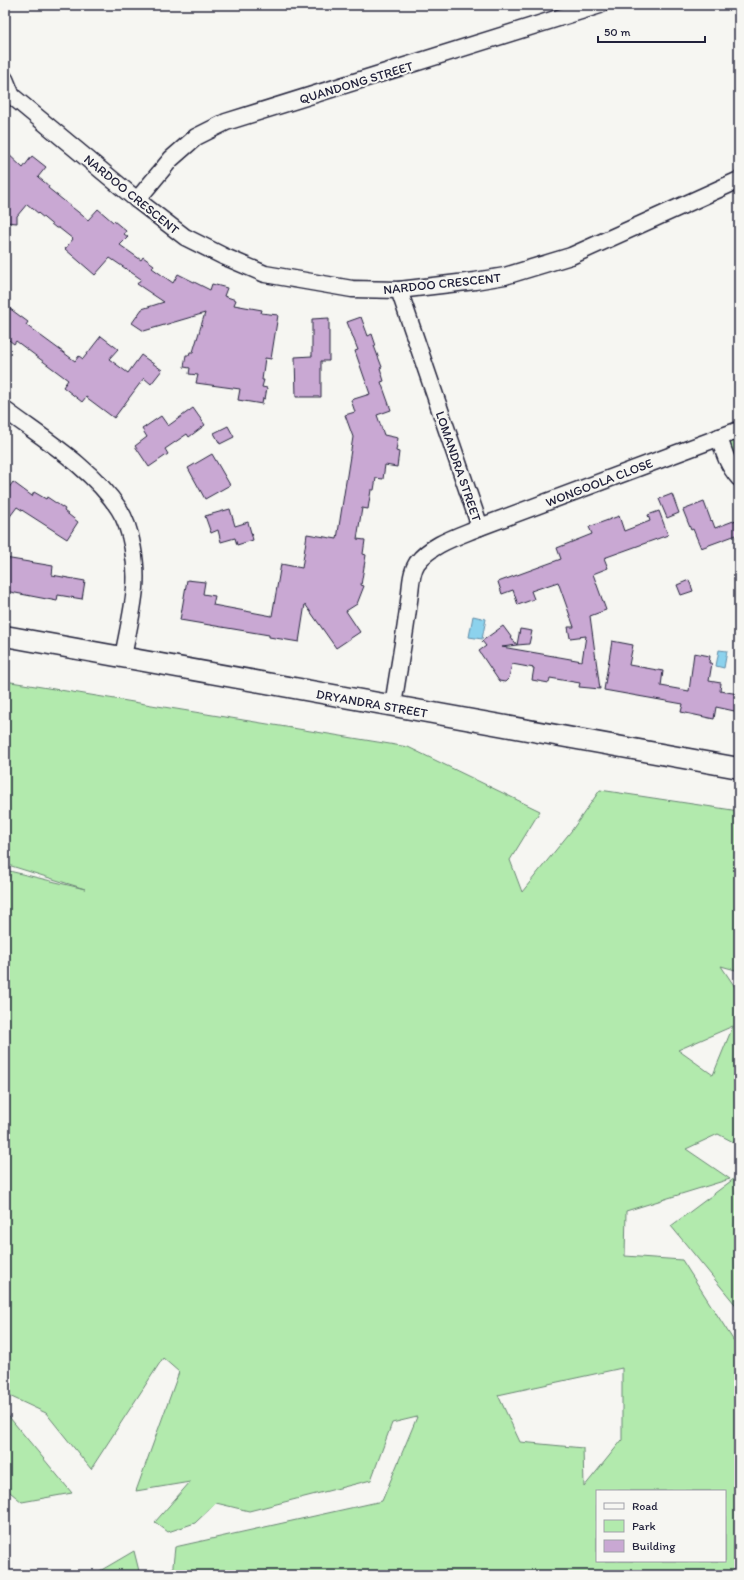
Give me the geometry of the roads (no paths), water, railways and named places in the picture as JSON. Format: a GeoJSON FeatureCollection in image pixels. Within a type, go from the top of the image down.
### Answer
{"type":"FeatureCollection","features":[{"type":"Feature","properties":{"kind":"street","name":"QUANDONG STREET"},"geometry":{"type":"LineString","coordinates":[[137,200],[171,159],[196,137],[226,122],[600,5]]}},
{"type":"Feature","properties":{"kind":"street","name":"NARDOO CRESCENT"},"geometry":{"type":"LineString","coordinates":[[5,80],[12,96],[137,200],[185,237],[223,256],[265,274],[352,289],[399,290],[506,276],[578,253],[739,180]]}},
{"type":"Feature","properties":{"kind":"street","name":"LOMANDRA STREET"},"geometry":{"type":"LineString","coordinates":[[393,706],[410,600],[411,580],[416,563],[428,552],[446,541],[480,527],[399,290]]}},
{"type":"Feature","properties":{"kind":"street"},"geometry":{"type":"LineString","coordinates":[[5,410],[81,467],[102,486],[120,510],[130,535],[135,562],[135,588],[123,657]]}},
{"type":"Feature","properties":{"kind":"street","name":"WONGOOLA CLOSE"},"geometry":{"type":"LineString","coordinates":[[480,527],[739,430]]}},
{"type":"Feature","properties":{"kind":"street"},"geometry":{"type":"LineString","coordinates":[[719,437],[731,469],[739,478]]}},
{"type":"Feature","properties":{"kind":"street","name":"DRYANDRA STREET"},"geometry":{"type":"LineString","coordinates":[[5,636],[739,768]]}},
{"type":"Feature","properties":{"kind":"water"},"geometry":{"type":"Polygon","coordinates":[[[473,616],[486,619],[482,639],[469,637],[473,616]]]}},
{"type":"Feature","properties":{"kind":"water"},"geometry":{"type":"Polygon","coordinates":[[[719,650],[727,651],[724,668],[716,666],[719,650]]]}}]}
